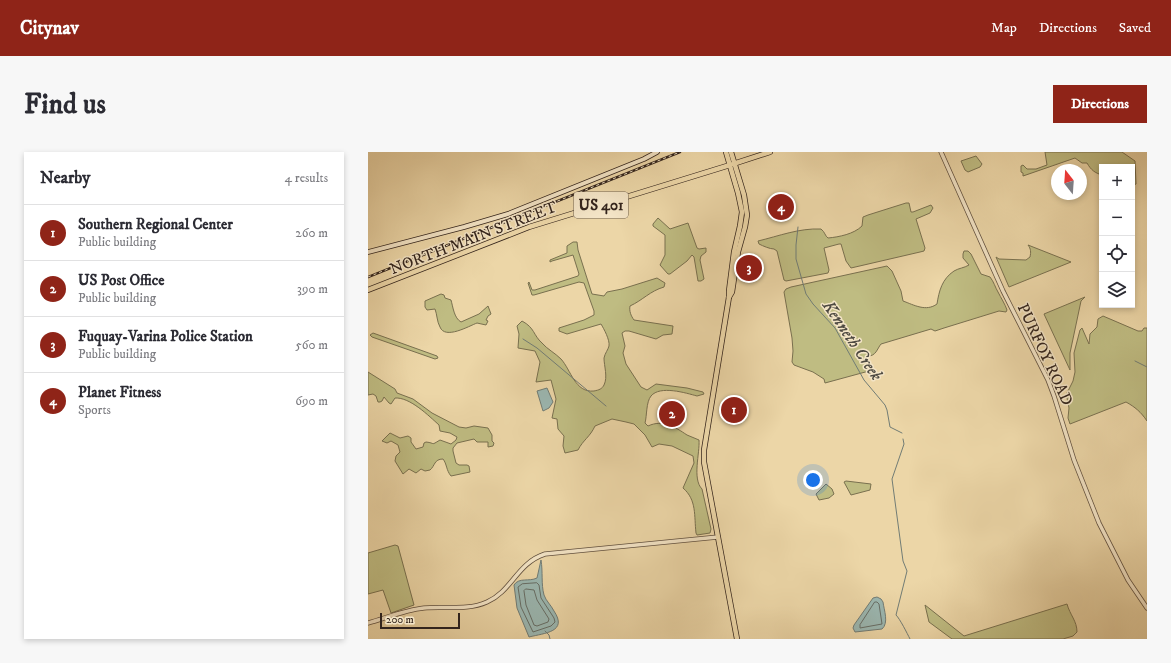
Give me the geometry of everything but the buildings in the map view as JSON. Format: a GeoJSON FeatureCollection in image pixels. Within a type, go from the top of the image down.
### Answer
{"type":"FeatureCollection","features":[{"type":"Feature","properties":{"kind":"main road"},"geometry":{"type":"LineString","coordinates":[[368,252],[508,214],[644,159],[657,152]]}},
{"type":"Feature","properties":{"kind":"main road"},"geometry":{"type":"LineString","coordinates":[[726,152],[732,164],[746,206],[744,232],[738,252],[732,292],[729,297]]}},
{"type":"Feature","properties":{"kind":"main road"},"geometry":{"type":"LineString","coordinates":[[731,152],[740,201],[741,221],[734,252],[728,291],[729,297],[704,455],[706,474],[737,639]]}},
{"type":"Feature","properties":{"kind":"main road","name":"NORTH MAIN STREET"},"geometry":{"type":"LineString","coordinates":[[368,290],[522,230],[770,152]]}},
{"type":"Feature","properties":{"kind":"main road"},"geometry":{"type":"LineString","coordinates":[[741,221],[744,232]]}},
{"type":"Feature","properties":{"kind":"street","name":"PURFOY ROAD"},"geometry":{"type":"LineString","coordinates":[[941,152],[1003,291],[1048,380],[1074,460],[1099,523],[1128,580],[1147,608]]}},
{"type":"Feature","properties":{"kind":"street"},"geometry":{"type":"LineString","coordinates":[[368,623],[418,608],[464,608],[486,603],[503,591],[522,568],[536,558],[545,554],[718,537]]}},
{"type":"Feature","properties":{"kind":"shaded area"},"geometry":{"type":"Polygon","coordinates":[[[1045,152],[1122,152],[1135,161],[1136,184],[1135,164],[1099,164],[1099,174],[1093,171],[1087,163],[1082,163],[1075,158],[1058,164],[1051,164],[1051,166],[1023,176],[1023,173],[1021,172],[1021,166],[1023,165],[1027,169],[1036,169],[1047,165],[1045,152]]]}},
{"type":"Feature","properties":{"kind":"shaded area"},"geometry":{"type":"Polygon","coordinates":[[[976,156],[982,164],[980,167],[968,172],[965,170],[961,161],[976,156]]]}},
{"type":"Feature","properties":{"kind":"shaded area"},"geometry":{"type":"Polygon","coordinates":[[[909,203],[911,212],[931,205],[933,208],[930,213],[916,219],[925,248],[924,251],[851,268],[846,261],[841,244],[839,244],[824,248],[829,270],[828,273],[786,281],[784,280],[777,251],[759,244],[758,241],[797,231],[813,229],[821,229],[828,238],[841,236],[859,229],[862,226],[863,217],[909,203]]]}},
{"type":"Feature","properties":{"kind":"shaded area"},"geometry":{"type":"Polygon","coordinates":[[[658,218],[670,229],[688,223],[697,248],[706,248],[706,252],[701,256],[700,260],[704,279],[698,281],[694,257],[692,255],[687,261],[670,274],[668,274],[660,265],[665,255],[665,235],[653,226],[658,218]]]}},
{"type":"Feature","properties":{"kind":"shaded area"},"geometry":{"type":"Polygon","coordinates":[[[573,242],[577,242],[578,250],[592,294],[604,296],[607,292],[657,278],[665,283],[664,287],[630,306],[630,310],[634,320],[673,326],[672,334],[663,335],[656,339],[625,331],[622,333],[625,346],[623,353],[626,364],[641,387],[647,390],[656,384],[687,388],[703,392],[704,394],[697,396],[667,390],[655,393],[651,396],[648,402],[645,423],[648,426],[659,423],[669,425],[699,440],[697,479],[702,489],[711,529],[710,533],[697,535],[693,503],[683,488],[694,463],[693,456],[672,446],[659,444],[652,447],[645,435],[634,424],[612,419],[595,426],[578,450],[565,453],[563,446],[564,436],[558,429],[557,419],[552,418],[556,399],[551,380],[536,382],[540,362],[535,351],[518,348],[519,334],[517,326],[522,321],[529,326],[539,340],[561,359],[574,380],[582,388],[588,391],[594,391],[603,386],[606,379],[604,358],[609,347],[609,341],[601,324],[567,334],[559,331],[559,328],[584,320],[594,315],[584,283],[579,282],[532,295],[528,283],[529,282],[532,290],[535,290],[578,276],[579,274],[573,255],[550,262],[550,260],[567,253],[567,246],[573,242]]]}},
{"type":"Feature","properties":{"kind":"shaded area"},"geometry":{"type":"Polygon","coordinates":[[[1028,245],[1071,262],[1009,287],[996,257],[999,259],[1026,260],[1030,257],[1031,252],[1028,245]]]}},
{"type":"Feature","properties":{"kind":"shaded area"},"geometry":{"type":"Polygon","coordinates":[[[964,251],[968,251],[971,254],[981,274],[990,277],[1007,310],[1006,312],[999,311],[935,331],[931,329],[881,344],[875,354],[868,356],[867,361],[869,371],[825,383],[824,379],[813,372],[794,365],[792,362],[792,338],[784,292],[786,289],[887,266],[892,271],[901,291],[903,301],[924,308],[929,307],[937,304],[942,286],[950,274],[969,265],[963,258],[964,251]]]}},
{"type":"Feature","properties":{"kind":"shaded area"},"geometry":{"type":"Polygon","coordinates":[[[441,294],[444,295],[445,298],[451,300],[455,315],[461,322],[479,314],[488,306],[491,314],[486,320],[488,321],[486,325],[477,323],[457,331],[443,331],[439,325],[435,309],[427,310],[425,307],[425,301],[441,294]]]}},
{"type":"Feature","properties":{"kind":"shaded area"},"geometry":{"type":"Polygon","coordinates":[[[1085,297],[1081,301],[1070,353],[1070,370],[1044,314],[1085,297]]]}},
{"type":"Feature","properties":{"kind":"shaded area"},"geometry":{"type":"Polygon","coordinates":[[[1103,316],[1138,331],[1142,331],[1144,328],[1147,328],[1147,421],[1138,410],[1126,402],[1070,424],[1068,418],[1069,408],[1067,393],[1073,381],[1075,372],[1074,353],[1080,330],[1082,328],[1089,344],[1090,334],[1097,327],[1098,319],[1103,316]]]}},
{"type":"Feature","properties":{"kind":"shaded area"},"geometry":{"type":"Polygon","coordinates":[[[373,333],[437,356],[438,358],[435,359],[372,337],[370,335],[373,333]]]}},
{"type":"Feature","properties":{"kind":"shaded area"},"geometry":{"type":"Polygon","coordinates":[[[368,372],[395,389],[397,393],[413,399],[432,413],[459,427],[466,428],[474,426],[488,428],[492,435],[492,441],[494,443],[493,446],[488,447],[488,442],[477,442],[474,439],[457,443],[453,448],[456,463],[459,465],[469,466],[470,472],[451,476],[443,459],[440,459],[436,461],[430,470],[425,471],[421,469],[416,473],[409,469],[403,474],[395,461],[396,456],[400,452],[398,445],[391,441],[387,443],[382,441],[390,433],[400,438],[408,436],[411,438],[411,442],[416,449],[423,447],[424,443],[426,442],[434,444],[440,440],[451,444],[457,437],[450,433],[440,431],[439,425],[419,408],[407,401],[395,398],[391,404],[384,397],[382,401],[378,402],[376,396],[373,394],[368,395],[368,372]]]}},
{"type":"Feature","properties":{"kind":"shaded area"},"geometry":{"type":"Polygon","coordinates":[[[844,482],[871,484],[870,490],[851,495],[844,482]]]}},
{"type":"Feature","properties":{"kind":"shaded area"},"geometry":{"type":"Polygon","coordinates":[[[826,484],[832,489],[834,494],[829,498],[819,500],[816,494],[826,484]]]}},
{"type":"Feature","properties":{"kind":"shaded area"},"geometry":{"type":"Polygon","coordinates":[[[395,545],[398,546],[414,605],[391,613],[383,590],[368,594],[368,553],[395,545]]]}},
{"type":"Feature","properties":{"kind":"shaded area"},"geometry":{"type":"Polygon","coordinates":[[[1067,604],[1076,625],[1077,632],[1073,636],[1063,639],[952,639],[929,622],[925,605],[964,636],[1067,604]]]}},
{"type":"Feature","properties":{"kind":"water"},"geometry":{"type":"Polygon","coordinates":[[[547,388],[553,402],[549,408],[543,411],[537,391],[547,388]]]}},
{"type":"Feature","properties":{"kind":"water"},"geometry":{"type":"Polygon","coordinates":[[[541,560],[544,595],[558,618],[558,623],[553,630],[548,633],[529,637],[517,608],[514,585],[521,580],[531,580],[537,578],[541,560]]]}},
{"type":"Feature","properties":{"kind":"water"},"geometry":{"type":"Polygon","coordinates":[[[877,597],[883,602],[886,616],[884,626],[882,629],[855,632],[853,628],[854,625],[873,598],[877,597]]]}},
{"type":"Feature","properties":{"kind":"waterway","name":"Kenneth Creek"},"geometry":{"type":"LineString","coordinates":[[798,227],[796,259],[806,294],[835,328],[864,380],[885,405],[890,427],[902,433]]}},
{"type":"Feature","properties":{"kind":"waterway"},"geometry":{"type":"LineString","coordinates":[[523,339],[537,348],[606,406]]}},
{"type":"Feature","properties":{"kind":"waterway"},"geometry":{"type":"LineString","coordinates":[[1135,361],[1147,367]]}},
{"type":"Feature","properties":{"kind":"waterway","name":"Kenneth Creek"},"geometry":{"type":"LineString","coordinates":[[903,439],[904,444],[892,479],[903,561],[907,571],[896,615],[910,639]]}},
{"type":"Feature","properties":{"kind":"waterway"},"geometry":{"type":"LineString","coordinates":[[545,631],[549,635],[550,639]]}},
{"type":"Feature","properties":{"kind":"railway"},"geometry":{"type":"LineString","coordinates":[[368,277],[680,152]]}},
{"type":"Feature","properties":{"kind":"place","name":"Planet Fitness"},"geometry":{"type":"Point","coordinates":[781,207]}},
{"type":"Feature","properties":{"kind":"place","name":"Fuquay-Varina Police Station"},"geometry":{"type":"Point","coordinates":[749,268]}},
{"type":"Feature","properties":{"kind":"place","name":"Southern Regional Center"},"geometry":{"type":"Point","coordinates":[734,410]}},
{"type":"Feature","properties":{"kind":"place","name":"US Post Office"},"geometry":{"type":"Point","coordinates":[672,414]}}]}
